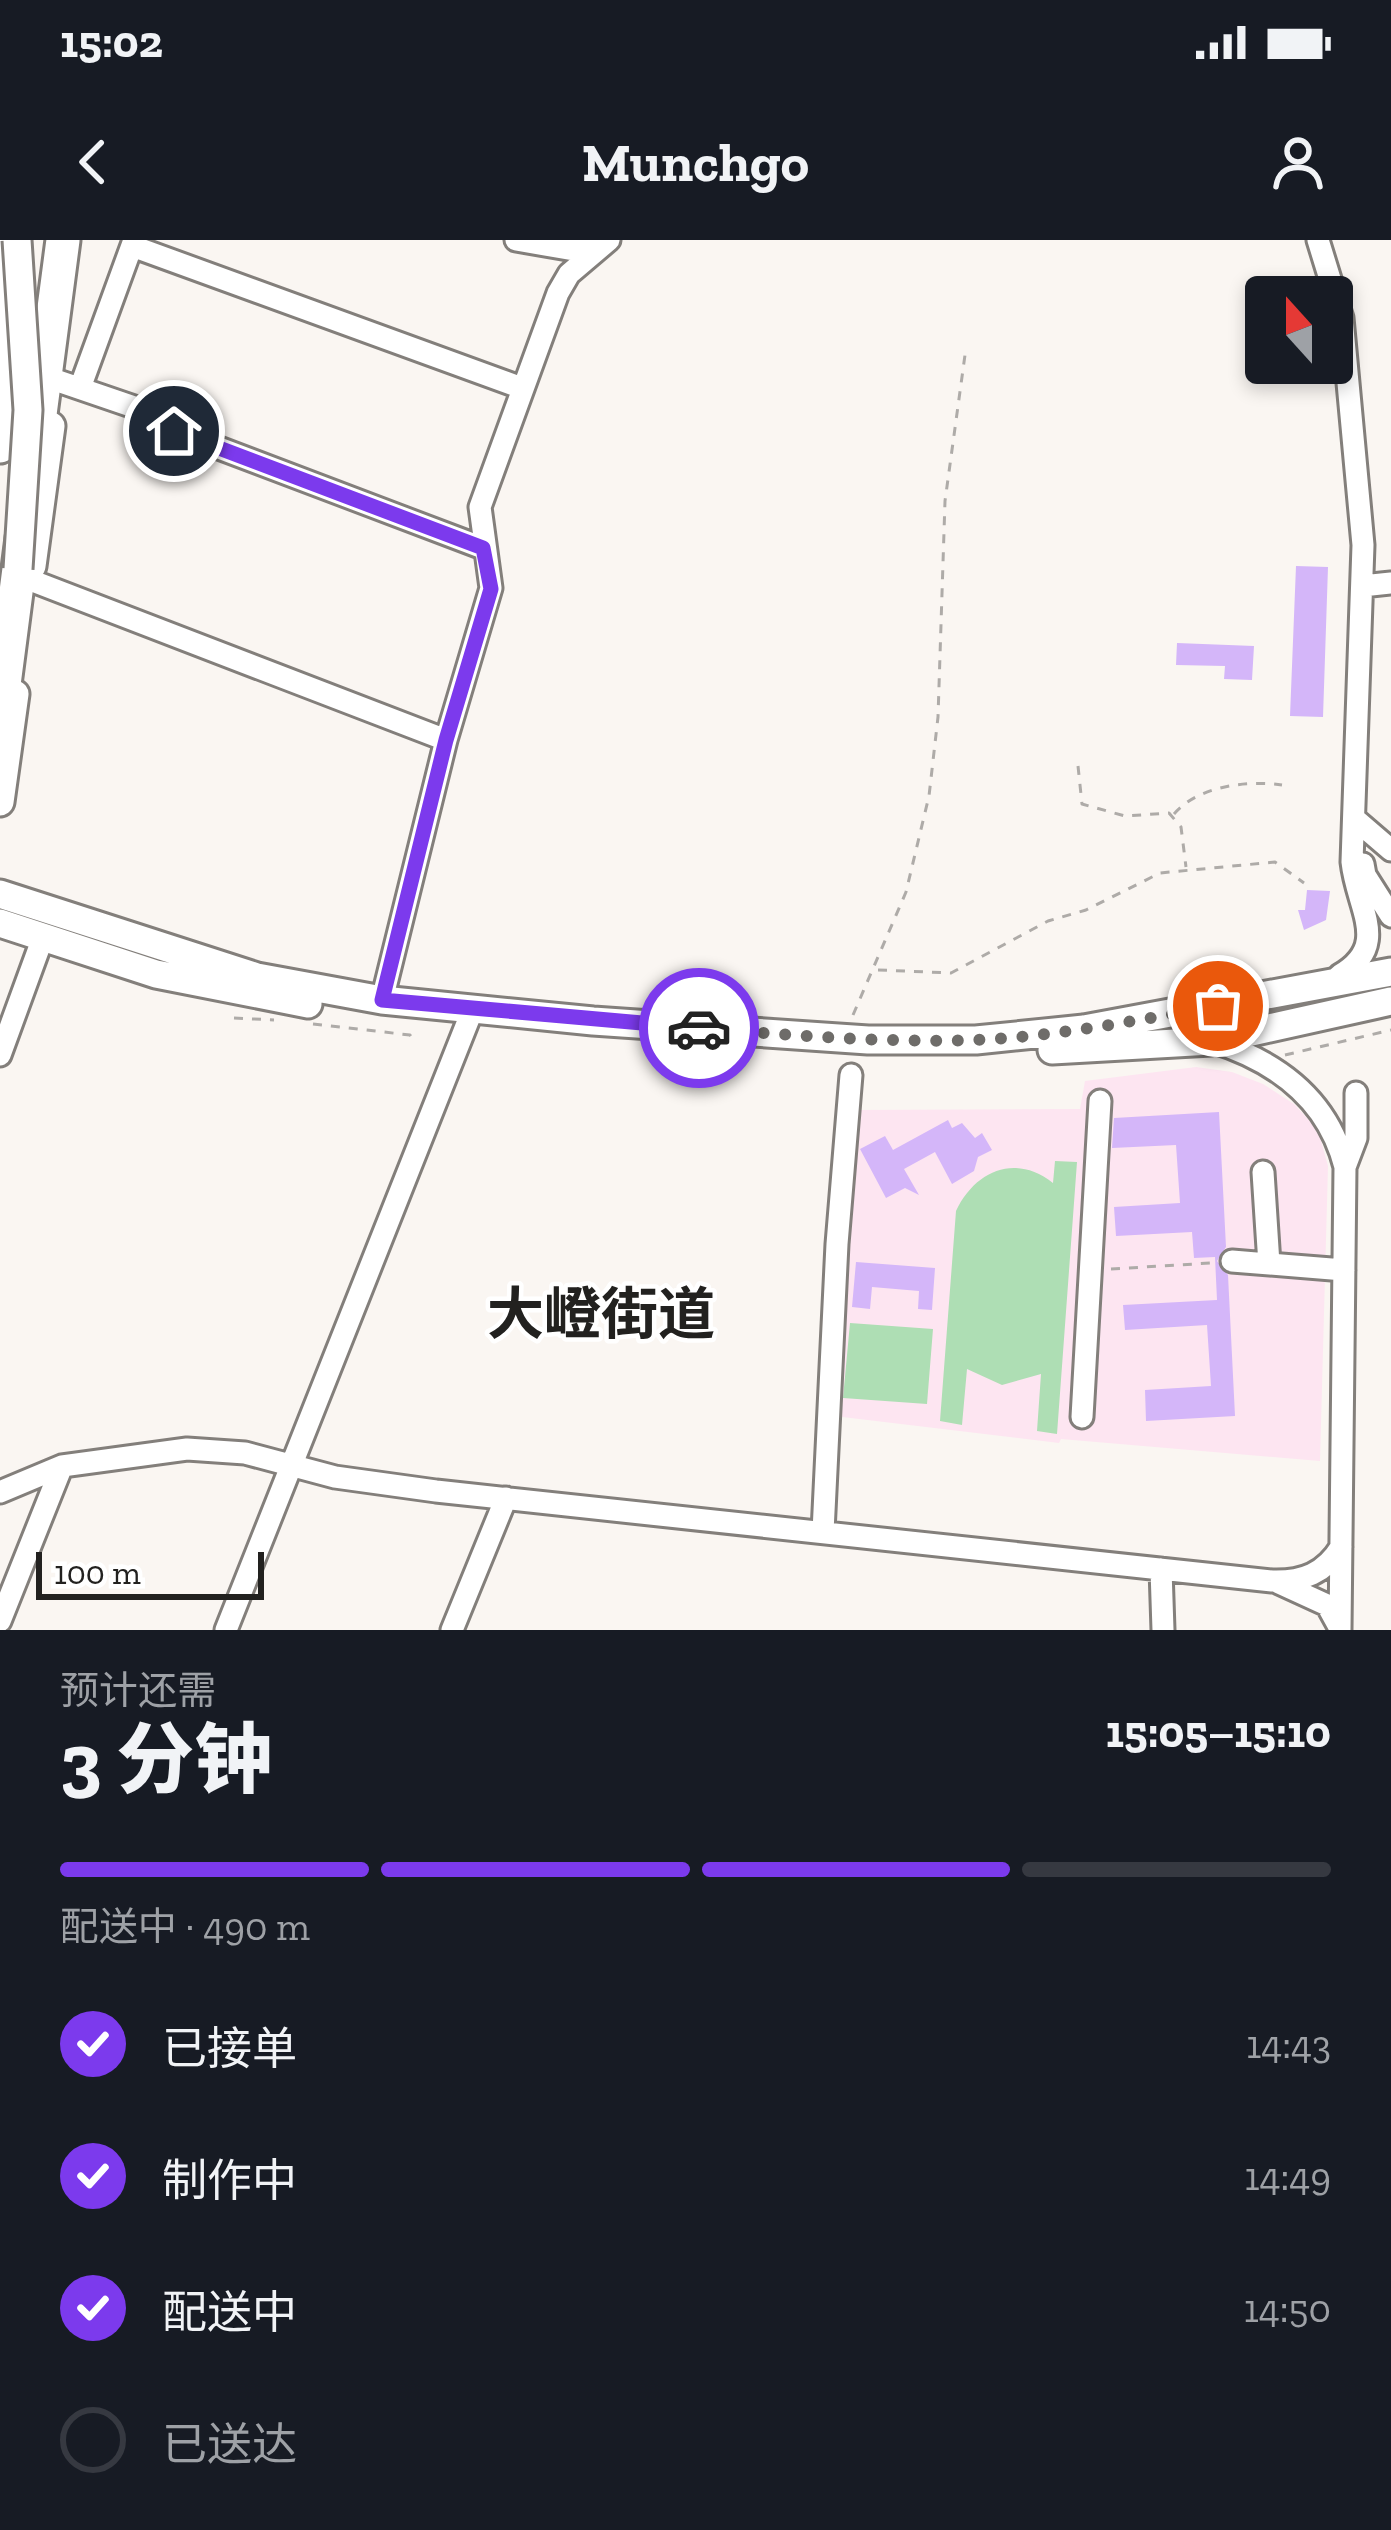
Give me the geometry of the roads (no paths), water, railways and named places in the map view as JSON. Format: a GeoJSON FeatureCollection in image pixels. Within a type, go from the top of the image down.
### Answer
{"type":"FeatureCollection","features":[{"type":"Feature","properties":{"kind":"highway"},"geometry":{"type":"LineString","coordinates":[[0,446],[18,240]]}},
{"type":"Feature","properties":{"kind":"highway"},"geometry":{"type":"LineString","coordinates":[[0,715],[24,575],[63,240]]}},
{"type":"Feature","properties":{"kind":"main road"},"geometry":{"type":"LineString","coordinates":[[0,279],[3,240]]}},
{"type":"Feature","properties":{"kind":"main road"},"geometry":{"type":"LineString","coordinates":[[0,802],[24,575],[28,410],[18,240]]}},
{"type":"Feature","properties":{"kind":"main road"},"geometry":{"type":"LineString","coordinates":[[24,575],[69,385],[77,240]]}},
{"type":"Feature","properties":{"kind":"main road"},"geometry":{"type":"LineString","coordinates":[[0,894],[257,977],[470,1018],[976,1040],[1084,1029],[1391,972]]}},
{"type":"Feature","properties":{"kind":"main road"},"geometry":{"type":"LineString","coordinates":[[0,923],[42,940],[259,997],[866,1055],[972,1055],[1211,1041],[1391,1001]]}},
{"type":"Feature","properties":{"kind":"street"},"geometry":{"type":"LineString","coordinates":[[516,240],[574,250],[605,240]]}},
{"type":"Feature","properties":{"kind":"street"},"geometry":{"type":"LineString","coordinates":[[569,274],[605,240]]}},
{"type":"Feature","properties":{"kind":"street"},"geometry":{"type":"LineString","coordinates":[[1307,991],[1359,967],[1372,950],[1375,935],[1371,915],[1354,883],[1352,862],[1363,545],[1342,318],[1318,240]]}},
{"type":"Feature","properties":{"kind":"street"},"geometry":{"type":"LineString","coordinates":[[483,548],[174,431],[137,408],[69,385],[133,243],[522,388]]}},
{"type":"Feature","properties":{"kind":"street"},"geometry":{"type":"LineString","coordinates":[[382,1000],[446,740],[491,589],[480,507],[569,274],[569,264],[550,248]]}},
{"type":"Feature","properties":{"kind":"street"},"geometry":{"type":"LineString","coordinates":[[24,575],[446,740]]}},
{"type":"Feature","properties":{"kind":"street"},"geometry":{"type":"LineString","coordinates":[[1362,586],[1391,583]]}},
{"type":"Feature","properties":{"kind":"street"},"geometry":{"type":"LineString","coordinates":[[1356,820],[1391,850]]}},
{"type":"Feature","properties":{"kind":"street"},"geometry":{"type":"LineString","coordinates":[[1356,820],[1365,875],[1391,916]]}},
{"type":"Feature","properties":{"kind":"street"},"geometry":{"type":"LineString","coordinates":[[0,1055],[42,940]]}},
{"type":"Feature","properties":{"kind":"street"},"geometry":{"type":"LineString","coordinates":[[226,1630],[470,1018]]}},
{"type":"Feature","properties":{"kind":"street"},"geometry":{"type":"LineString","coordinates":[[1211,1041],[1249,1053],[1305,1092],[1336,1133],[1345,1167],[1340,1630]]}},
{"type":"Feature","properties":{"kind":"street"},"geometry":{"type":"LineString","coordinates":[[823,1532],[836,1244],[851,1075]]}},
{"type":"Feature","properties":{"kind":"street"},"geometry":{"type":"LineString","coordinates":[[1345,1167],[1355,1138],[1356,1094]]}},
{"type":"Feature","properties":{"kind":"street"},"geometry":{"type":"LineString","coordinates":[[1082,1417],[1100,1101]]}},
{"type":"Feature","properties":{"kind":"street"},"geometry":{"type":"LineString","coordinates":[[1263,1172],[1269,1264]]}},
{"type":"Feature","properties":{"kind":"street"},"geometry":{"type":"LineString","coordinates":[[1221,1262],[1344,1270]]}},
{"type":"Feature","properties":{"kind":"street"},"geometry":{"type":"LineString","coordinates":[[2,1491],[62,1466],[187,1449],[245,1453],[335,1477],[506,1498],[1272,1581],[1294,1582],[1322,1570],[1341,1546]]}},
{"type":"Feature","properties":{"kind":"street"},"geometry":{"type":"LineString","coordinates":[[0,1622],[62,1466]]}},
{"type":"Feature","properties":{"kind":"street"},"geometry":{"type":"LineString","coordinates":[[452,1630],[506,1498]]}},
{"type":"Feature","properties":{"kind":"street"},"geometry":{"type":"LineString","coordinates":[[1161,1569],[1163,1630]]}},
{"type":"Feature","properties":{"kind":"street"},"geometry":{"type":"LineString","coordinates":[[1272,1581],[1328,1605],[1340,1630]]}},
{"type":"Feature","properties":{"kind":"district","name":"大嶝街道"},"geometry":{"type":"Point","coordinates":[601,1314]}}]}
